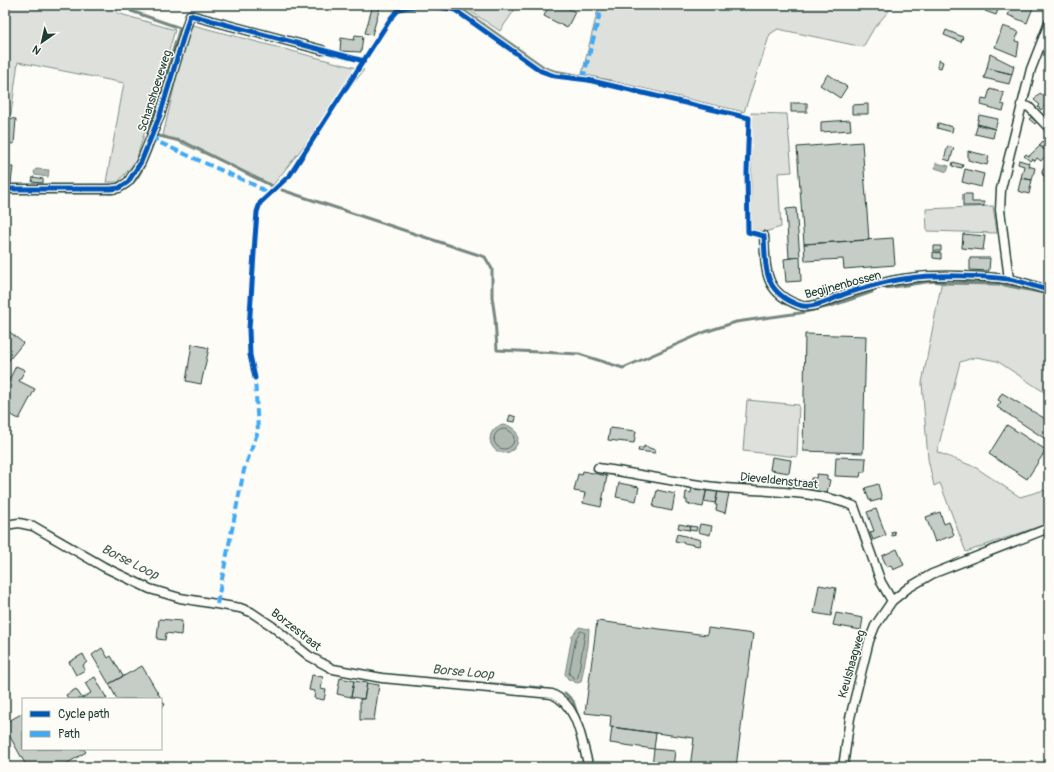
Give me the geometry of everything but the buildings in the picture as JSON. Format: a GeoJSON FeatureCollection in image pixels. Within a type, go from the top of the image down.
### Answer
{"type":"FeatureCollection","features":[{"type":"Feature","properties":{"kind":"street","name":"Schanshoeveweg"},"geometry":{"type":"LineString","coordinates":[[5,189],[112,189],[119,188],[128,182],[141,162],[160,115],[190,15],[322,50]]}},
{"type":"Feature","properties":{"kind":"street"},"geometry":{"type":"LineString","coordinates":[[1009,280],[1000,199],[1021,105],[1031,69],[1049,23]]}},
{"type":"Feature","properties":{"kind":"street"},"geometry":{"type":"LineString","coordinates":[[1021,105],[1029,107],[1049,128]]}},
{"type":"Feature","properties":{"kind":"street","name":"Begijnenbossen"},"geometry":{"type":"LineString","coordinates":[[764,236],[767,276],[771,286],[784,299],[801,306],[826,302],[849,292],[910,278],[958,277],[1009,280],[1049,290]]}},
{"type":"Feature","properties":{"kind":"street","name":"Dieveldenstraat"},"geometry":{"type":"LineString","coordinates":[[598,468],[724,488],[782,491],[803,494],[840,501],[854,506],[881,582],[892,601]]}},
{"type":"Feature","properties":{"kind":"street","name":"Borzestraat"},"geometry":{"type":"LineString","coordinates":[[5,525],[19,523],[33,526],[104,567],[150,589],[180,598],[240,608],[251,612],[272,626],[309,656],[333,669],[382,678],[552,694],[563,700],[571,711],[589,767]]}},
{"type":"Feature","properties":{"kind":"street","name":"Keulshaagweg"},"geometry":{"type":"LineString","coordinates":[[843,767],[850,718],[869,641],[875,626],[892,601],[908,588],[932,574],[1049,528]]}},
{"type":"Feature","properties":{"kind":"shaded area"},"geometry":{"type":"Polygon","coordinates":[[[5,5],[117,5],[117,13],[175,30],[136,161],[118,182],[106,182],[124,83],[18,62],[11,114],[5,114],[5,5]]]}},
{"type":"Feature","properties":{"kind":"shaded area"},"geometry":{"type":"Polygon","coordinates":[[[461,5],[518,5],[500,31],[461,5]]]}},
{"type":"Feature","properties":{"kind":"shaded area"},"geometry":{"type":"Polygon","coordinates":[[[599,5],[894,5],[874,28],[863,47],[778,29],[770,34],[744,112],[582,74],[599,5]]]}},
{"type":"Feature","properties":{"kind":"shaded area"},"geometry":{"type":"Polygon","coordinates":[[[189,24],[364,70],[273,185],[163,135],[189,24]]]}},
{"type":"Feature","properties":{"kind":"shaded area"},"geometry":{"type":"Polygon","coordinates":[[[751,113],[787,114],[792,172],[778,173],[781,227],[765,232],[751,229],[751,113]]]}},
{"type":"Feature","properties":{"kind":"shaded area"},"geometry":{"type":"Polygon","coordinates":[[[993,206],[997,233],[927,231],[926,209],[993,206]]]}},
{"type":"Feature","properties":{"kind":"shaded area"},"geometry":{"type":"Polygon","coordinates":[[[942,280],[1006,284],[1049,294],[1049,403],[1044,392],[997,361],[976,357],[960,362],[937,452],[975,467],[1020,497],[1044,490],[1049,498],[1049,523],[966,552],[940,483],[934,486],[928,459],[922,383],[942,280]]]}},
{"type":"Feature","properties":{"kind":"shaded area"},"geometry":{"type":"Polygon","coordinates":[[[747,400],[799,405],[797,457],[743,451],[747,400]]]}},
{"type":"Feature","properties":{"kind":"water"},"geometry":{"type":"Polygon","coordinates":[[[936,163],[949,166],[947,172],[935,168],[936,163]]]}},
{"type":"Feature","properties":{"kind":"water"},"geometry":{"type":"Polygon","coordinates":[[[36,169],[49,170],[48,177],[35,175],[34,172],[36,169]]]}},
{"type":"Feature","properties":{"kind":"water"},"geometry":{"type":"Polygon","coordinates":[[[504,425],[514,429],[518,439],[514,449],[504,453],[494,449],[490,439],[494,429],[504,425]]]}},
{"type":"Feature","properties":{"kind":"water"},"geometry":{"type":"Polygon","coordinates":[[[579,627],[589,629],[588,646],[581,682],[577,683],[568,679],[565,674],[572,636],[579,627]]]}},
{"type":"Feature","properties":{"kind":"waterway"},"geometry":{"type":"LineString","coordinates":[[132,5],[131,11],[180,28],[148,133]]}},
{"type":"Feature","properties":{"kind":"waterway"},"geometry":{"type":"LineString","coordinates":[[456,5],[545,68],[610,81]]}},
{"type":"Feature","properties":{"kind":"waterway"},"geometry":{"type":"LineString","coordinates":[[155,135],[184,142],[272,186]]}},
{"type":"Feature","properties":{"kind":"waterway"},"geometry":{"type":"LineString","coordinates":[[109,193],[118,192],[133,183],[143,168],[153,143]]}},
{"type":"Feature","properties":{"kind":"waterway"},"geometry":{"type":"LineString","coordinates":[[282,190],[485,257],[492,269],[492,297],[497,350],[579,354],[623,368],[705,332],[736,322],[800,313],[831,306],[872,292]]}},
{"type":"Feature","properties":{"kind":"waterway"},"geometry":{"type":"LineString","coordinates":[[886,288],[933,281],[946,283],[999,284],[1049,294]]}},
{"type":"Feature","properties":{"kind":"waterway","name":"Borse Loop"},"geometry":{"type":"LineString","coordinates":[[46,529],[114,568]]}},
{"type":"Feature","properties":{"kind":"waterway","name":"Borse Loop"},"geometry":{"type":"LineString","coordinates":[[457,681],[543,688]]}},
{"type":"Feature","properties":{"kind":"waterway","name":"Borse Loop"},"geometry":{"type":"LineString","coordinates":[[565,693],[573,701],[578,717]]}},
{"type":"Feature","properties":{"kind":"marked path"},"geometry":{"type":"LineString","coordinates":[[583,79],[602,5]]}},
{"type":"Feature","properties":{"kind":"marked path"},"geometry":{"type":"LineString","coordinates":[[152,135],[158,142],[269,193]]}},
{"type":"Feature","properties":{"kind":"marked path"},"geometry":{"type":"LineString","coordinates":[[217,604],[244,470],[258,431],[255,378]]}},
{"type":"Feature","properties":{"kind":"cycle path"},"geometry":{"type":"LineString","coordinates":[[255,378],[250,355],[249,329],[257,212],[260,203],[290,175],[391,18],[400,9],[406,7],[420,6],[455,10],[541,71],[555,76],[588,80],[749,118],[747,172],[748,232],[764,236],[766,269],[769,278],[773,286],[787,300],[799,305],[811,306],[873,285],[910,278],[933,276],[972,276],[1008,279],[1049,290]]}},
{"type":"Feature","properties":{"kind":"cycle path"},"geometry":{"type":"LineString","coordinates":[[5,189],[111,189],[119,188],[128,182],[141,162],[160,115],[190,15],[364,61]]}}]}
